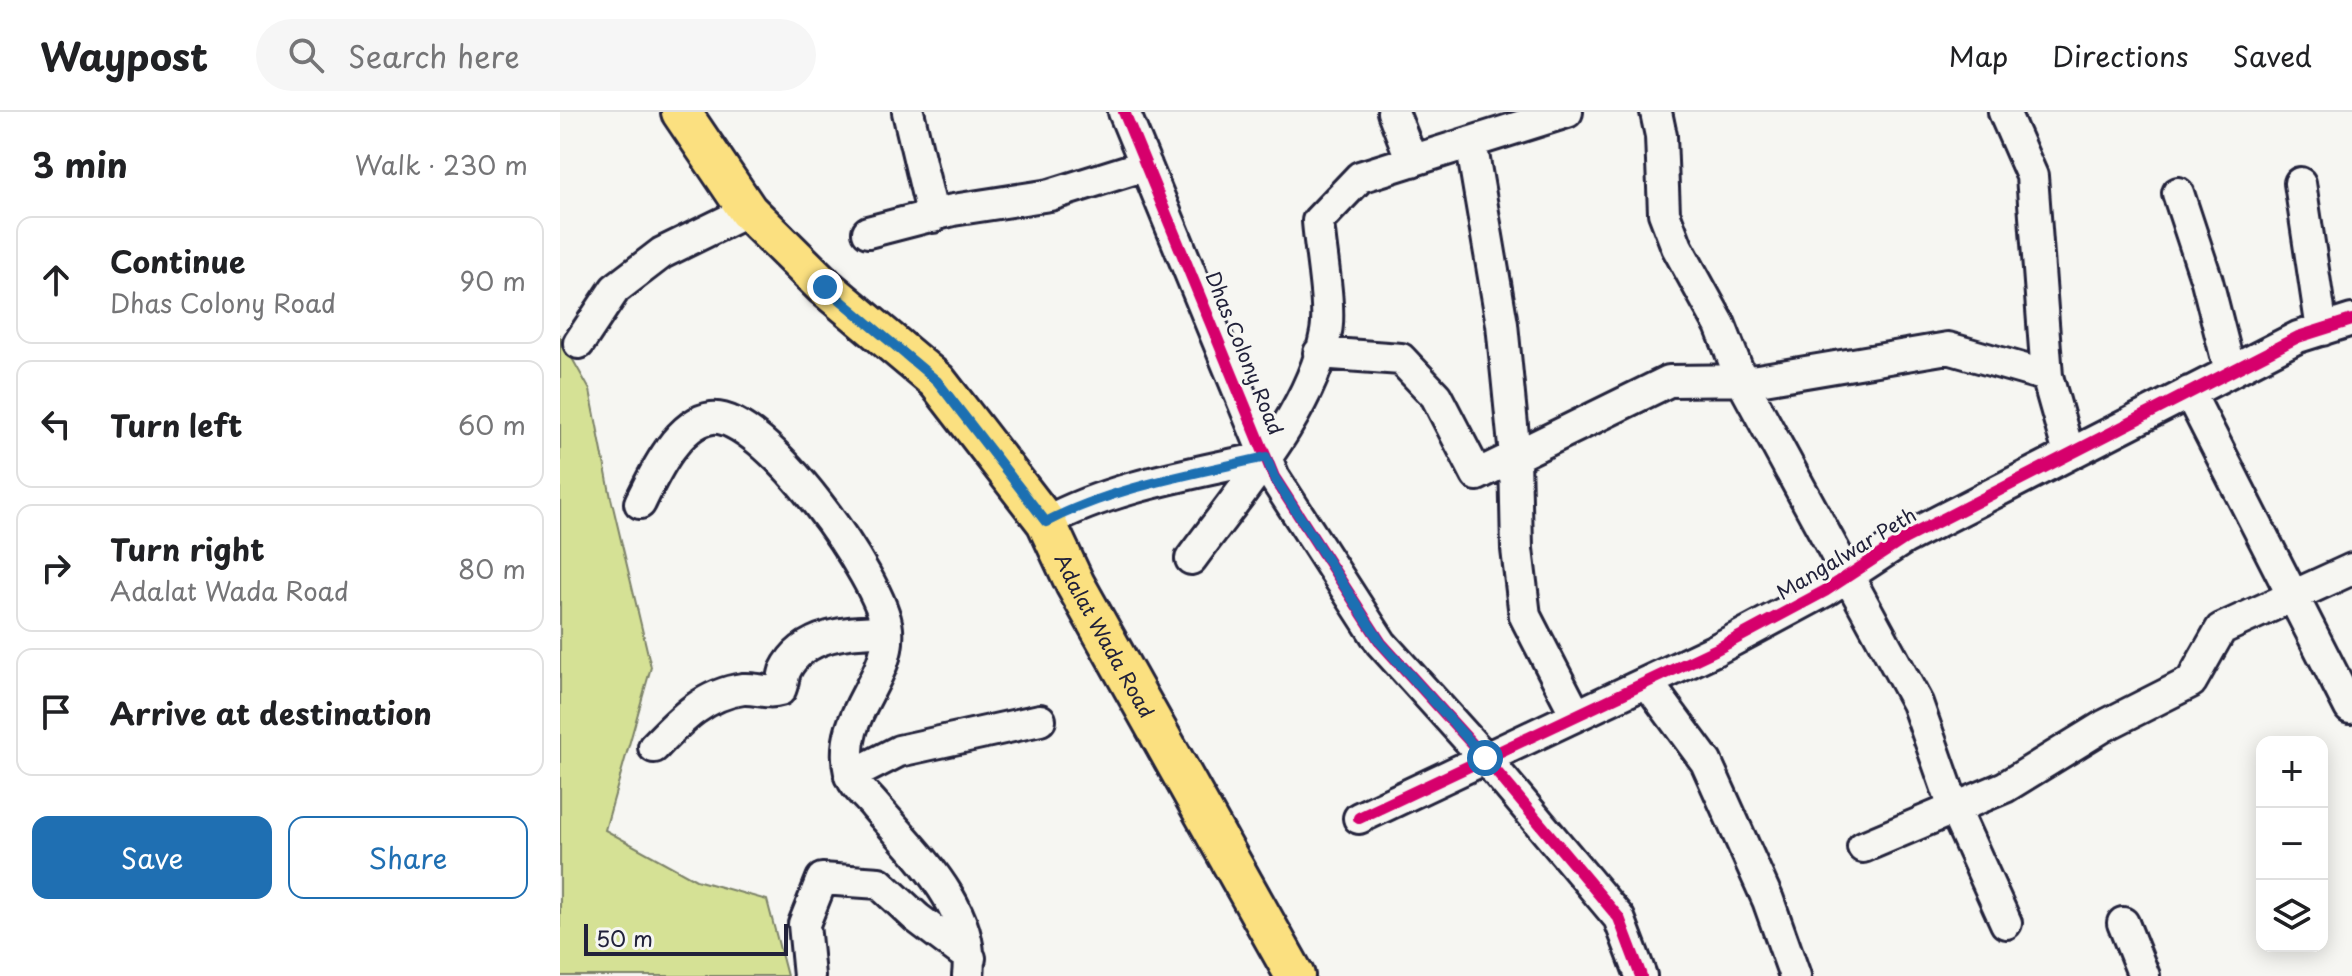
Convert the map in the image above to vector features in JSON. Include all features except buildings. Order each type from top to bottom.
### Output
[{"type":"main road","name":"Adalat Wada Road","points":[[681,112],[748,211],[825,287],[937,381],[1046,522],[1075,584],[1295,976]]},
{"type":"street","points":[[908,112],[933,217]]},
{"type":"street","name":"Dhas Colony Road","points":[[1124,112],[1274,477],[1381,643],[1485,758],[1619,918],[1641,976]]},
{"type":"street","points":[[1393,112],[1412,161]]},
{"type":"street","points":[[1191,559],[1266,457],[1308,386],[1327,330],[1318,221],[1360,177],[1471,142],[1511,120],[1567,112]]},
{"type":"street","points":[[1656,112],[1661,136],[1664,213],[1677,247],[1720,325],[1742,381],[1917,703],[1954,808],[2006,923]]},
{"type":"street","points":[[2004,112],[2032,176],[2047,376],[2069,454]]},
{"type":"street","points":[[1471,142],[1502,324],[1515,456],[1517,549],[1525,616],[1576,715]]},
{"type":"street","points":[[868,232],[953,210],[1050,195],[1146,165]]},
{"type":"street","points":[[2300,183],[2322,330]]},
{"type":"street","points":[[2178,193],[2207,281],[2230,371]]},
{"type":"street","points":[[579,343],[615,289],[662,253],[748,211]]},
{"type":"street","name":"Mangalwar Peth","points":[[1359,818],[1715,650],[1846,577],[1904,539],[2298,337],[2352,320]]},
{"type":"street","points":[[1319,353],[1401,359],[1436,396],[1477,475],[1669,381],[1742,381],[1948,348],[2047,376]]},
{"type":"street","points":[[2189,392],[2258,521],[2291,594],[2350,708]]},
{"type":"street","points":[[640,503],[661,459],[692,427],[710,418],[728,418],[755,436],[825,511],[878,595],[887,631],[883,659],[847,735],[850,776],[955,904],[969,967]]},
{"type":"street","points":[[1046,522],[1068,510],[1146,485],[1266,457]]},
{"type":"street","points":[[1863,847],[2005,787],[2104,726],[2191,682],[2221,629],[2291,594],[2352,569]]},
{"type":"street","points":[[654,747],[687,712],[704,703],[738,690],[780,690],[784,673],[796,655],[825,638],[849,631],[887,631]]},
{"type":"street","points":[[1647,682],[1706,762],[1768,900],[1795,976]]},
{"type":"street","points":[[850,776],[899,751],[1040,720]]},
{"type":"street","points":[[809,976],[804,924],[822,879],[879,883],[969,967]]},
{"type":"street","points":[[2123,923],[2144,976]]},
{"type":"green space","points":[[560,337],[590,390],[611,498],[651,667],[605,830],[696,880],[767,900],[787,976],[560,976]]},
{"type":"cycle path","points":[[1124,112],[1274,477],[1381,643],[1485,758],[1619,918],[1641,976]]},
{"type":"cycle path","points":[[1359,818],[1715,650],[1825,591],[1904,539],[2298,337],[2352,320]]},
{"type":"route","points":[[825,287],[937,381],[1046,522],[1068,510],[1146,485],[1266,457],[1274,477],[1381,643],[1485,758]]}]
